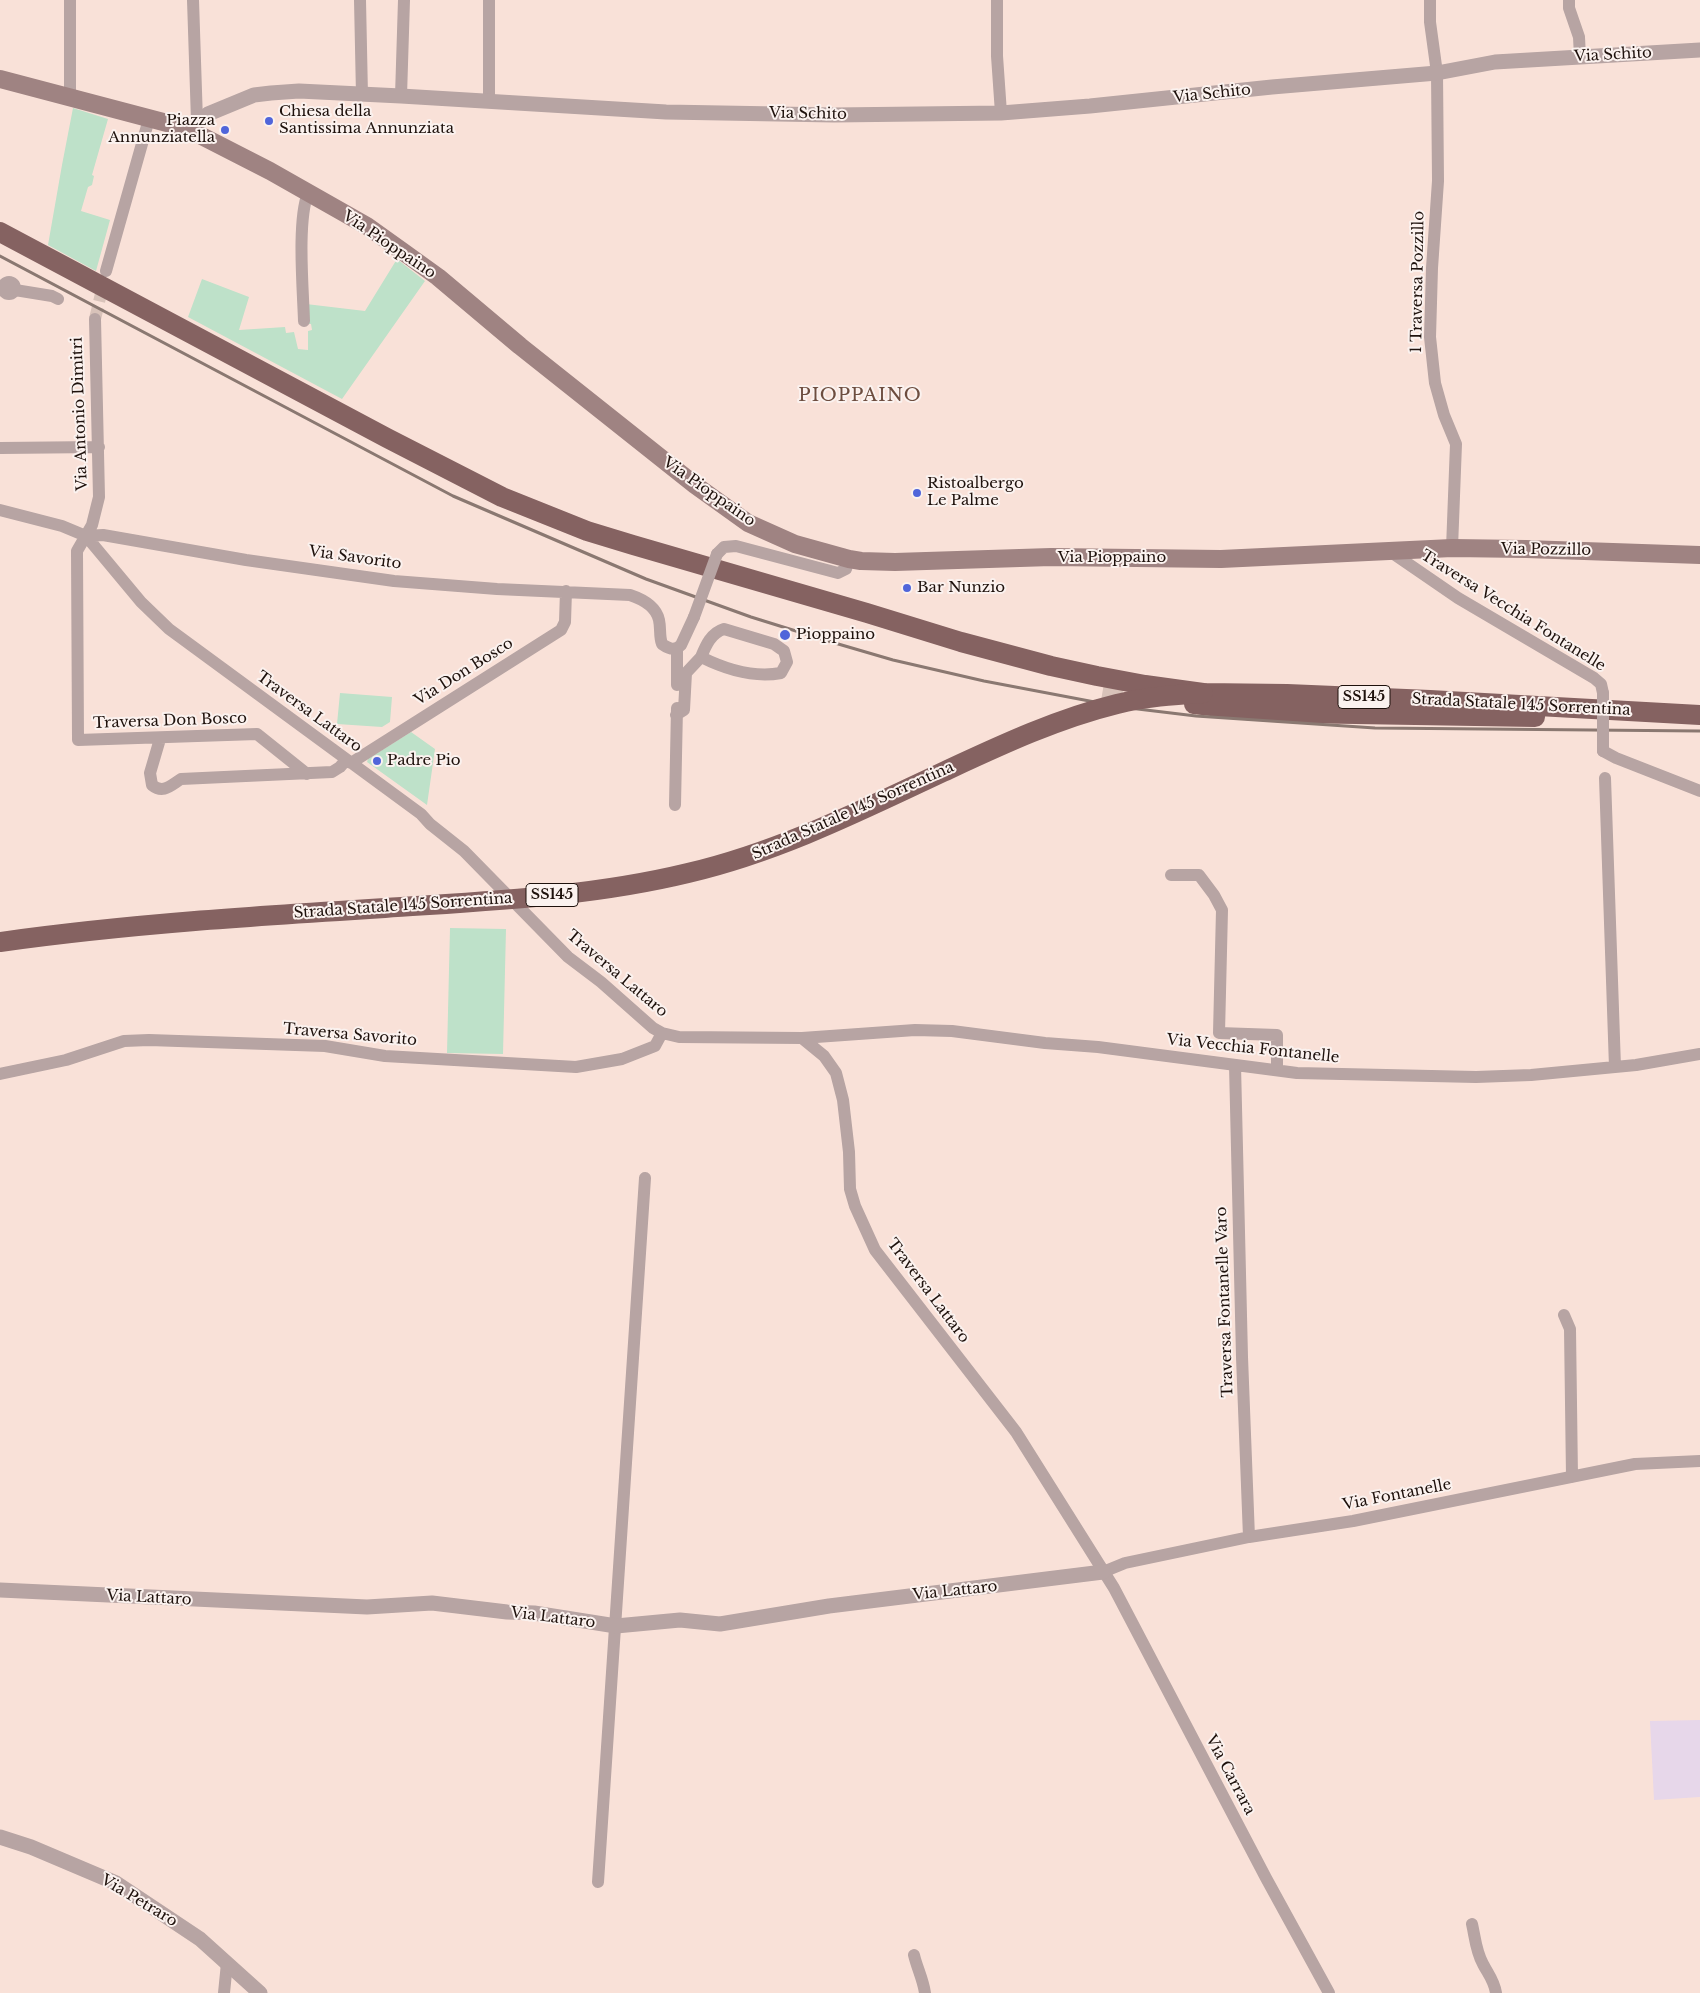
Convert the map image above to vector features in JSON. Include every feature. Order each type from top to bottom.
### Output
[{"type":"highway","points":[[0,232],[387,438],[502,497],[587,531],[923,631],[1051,666],[1145,685],[1198,699],[1268,712],[1440,717],[1578,717],[1639,712]]},
{"type":"highway","points":[[814,599],[864,621],[918,641],[1011,667],[1103,689]]},
{"type":"highway","name":"Strada Statale 145 Sorrentina","points":[[0,942],[127,926],[515,899],[637,885],[745,858],[787,842],[1003,745],[1072,717],[1145,698],[1198,699],[1287,694],[1526,704],[1700,715]]},
{"type":"main road","name":"Via Pioppaino","points":[[0,79],[70,96],[149,119],[191,125],[308,194],[367,226],[416,261],[687,479],[748,522],[795,544],[861,561],[895,562],[1051,557],[1221,558],[1391,552]]},
{"type":"main road","name":"Via Pozzillo","points":[[1391,552],[1452,548],[1700,555]]},
{"type":"street","points":[[70,0],[70,96]]},
{"type":"street","points":[[191,125],[194,0]]},
{"type":"street","points":[[360,0],[362,95]]},
{"type":"street","points":[[401,96],[404,0]]},
{"type":"street","points":[[489,0],[489,100]]},
{"type":"street","points":[[997,0],[1000,113]]},
{"type":"street","points":[[1430,0],[1430,22],[1437,73]]},
{"type":"street","points":[[1569,0],[1569,8],[1579,37],[1580,57]]},
{"type":"street","name":"Via Schito","points":[[191,125],[208,114],[254,95],[299,91],[489,100],[666,112],[834,115],[1000,113],[1437,73],[1495,62],[1700,50]]},
{"type":"street","name":"1 Traversa Pozzillo","points":[[1437,73],[1438,181],[1432,268],[1430,337],[1435,383],[1444,415],[1456,444],[1452,548]]},
{"type":"street","points":[[106,271],[149,119]]},
{"type":"street","points":[[304,321],[302,235],[308,194]]},
{"type":"street","points":[[6,287],[52,296],[58,299]]},
{"type":"street","name":"Via Antonio Dimitri","points":[[86,536],[100,497],[95,319]]},
{"type":"street","points":[[0,448],[99,447]]},
{"type":"street","name":"Via Savorito","points":[[0,510],[62,526],[86,536],[103,535],[246,560],[394,581],[497,589],[630,595],[645,602],[657,614],[660,621],[662,644],[667,648],[678,648]]},
{"type":"street","name":"Traversa Don Bosco","points":[[86,536],[80,545],[76,558],[78,740],[160,739],[257,734],[307,774]]},
{"type":"street","name":"Traversa Lattaro","points":[[86,536],[141,602],[169,629],[421,814],[430,824],[453,842],[568,957],[601,982],[653,1028],[662,1033],[679,1037],[802,1038],[824,1056],[836,1073],[842,1100],[849,1152],[850,1189],[855,1206],[875,1250],[1016,1432],[1103,1572]]},
{"type":"street","points":[[675,805],[678,648],[684,640],[694,617],[717,554],[724,547],[736,546],[838,573],[846,569],[850,559]]},
{"type":"street","name":"Traversa Vecchia Fontanelle","points":[[1391,552],[1458,598],[1594,678],[1601,684],[1603,693],[1603,751],[1616,758],[1700,791]]},
{"type":"street","name":"Via Don Bosco","points":[[160,739],[150,777],[152,784],[158,789],[166,790],[180,779],[332,772],[561,630],[565,622],[566,592]]},
{"type":"street","points":[[676,714],[684,710],[686,673],[701,658],[716,631],[724,629],[774,644],[784,651],[787,662],[782,673],[770,675],[750,673],[701,658]]},
{"type":"street","points":[[1605,778],[1615,1067]]},
{"type":"street","points":[[1171,875],[1199,875],[1222,910],[1219,1033],[1277,1035],[1277,1070]]},
{"type":"street","name":"Via Vecchia Fontanelle","points":[[802,1038],[915,1030],[952,1031],[1045,1043],[1098,1047],[1277,1070],[1338,1074],[1476,1077],[1531,1075],[1636,1065],[1700,1054]]},
{"type":"street","name":"Traversa Savorito","points":[[0,1074],[66,1060],[124,1041],[149,1040],[325,1046],[385,1056],[576,1067],[622,1058],[655,1046],[662,1033]]},
{"type":"street","name":"Traversa Fontanelle Varo","points":[[1235,1066],[1242,1357],[1249,1537]]},
{"type":"street","points":[[598,1882],[645,1178]]},
{"type":"street","points":[[1564,1315],[1570,1329],[1572,1477]]},
{"type":"street","name":"Via Fontanelle","points":[[1103,1572],[1125,1563],[1249,1537],[1353,1521],[1635,1464],[1700,1461]]},
{"type":"street","name":"Via Lattaro","points":[[0,1590],[367,1607],[432,1603],[507,1612],[534,1613],[616,1626],[680,1620],[720,1624],[829,1606],[1103,1572]]},
{"type":"street","name":"Via Carrara","points":[[1103,1572],[1114,1588],[1328,1993]]},
{"type":"street","name":"Via Petraro","points":[[0,1837],[31,1847],[116,1883],[200,1938],[260,1993]]},
{"type":"street","points":[[1472,1924],[1482,1964],[1495,1984],[1496,1993]]},
{"type":"street","points":[[914,1955],[917,1969],[924,1981],[925,1993]]},
{"type":"street","points":[[224,1993],[227,1963]]},
{"type":"shaded area","points":[[1700,1720],[1700,1797],[1654,1800],[1650,1721]]},
{"type":"green space","points":[[73,108],[108,119],[92,175],[94,176],[92,185],[88,187],[81,211],[110,220],[96,271],[48,245]]},
{"type":"green space","points":[[397,259],[425,281],[342,399],[188,317],[202,279],[249,297],[239,330],[285,327],[286,333],[294,332],[298,349],[308,350],[308,331],[312,330],[311,324],[308,324],[306,304],[365,311]]},
{"type":"green space","points":[[340,693],[392,697],[390,722],[382,727],[337,724]]},
{"type":"green space","points":[[411,732],[435,749],[427,805],[367,762],[368,759]]},
{"type":"green space","points":[[450,928],[506,929],[503,1054],[447,1053]]},
{"type":"tunnel","points":[[95,319],[104,281]]},
{"type":"tunnel","points":[[1103,689],[1150,697]]},
{"type":"railway","points":[[0,256],[453,496],[646,579],[751,617],[893,660],[984,681],[1121,707],[1196,716],[1375,728],[1700,731]]},
{"type":"place","name":"Chiesa della Santissima Annunziata","points":[[269,121]]},
{"type":"place","name":"Piazza Annunziatella","points":[[225,130]]},
{"type":"place","name":"Ristoalbergo Le Palme","points":[[917,493]]},
{"type":"place","name":"Bar Nunzio","points":[[907,588]]},
{"type":"place","name":"Pioppaino","points":[[785,635]]},
{"type":"place","name":"Padre Pio","points":[[377,761]]},
{"type":"district","name":"PIOPPAINO","points":[[860,396]]}]
